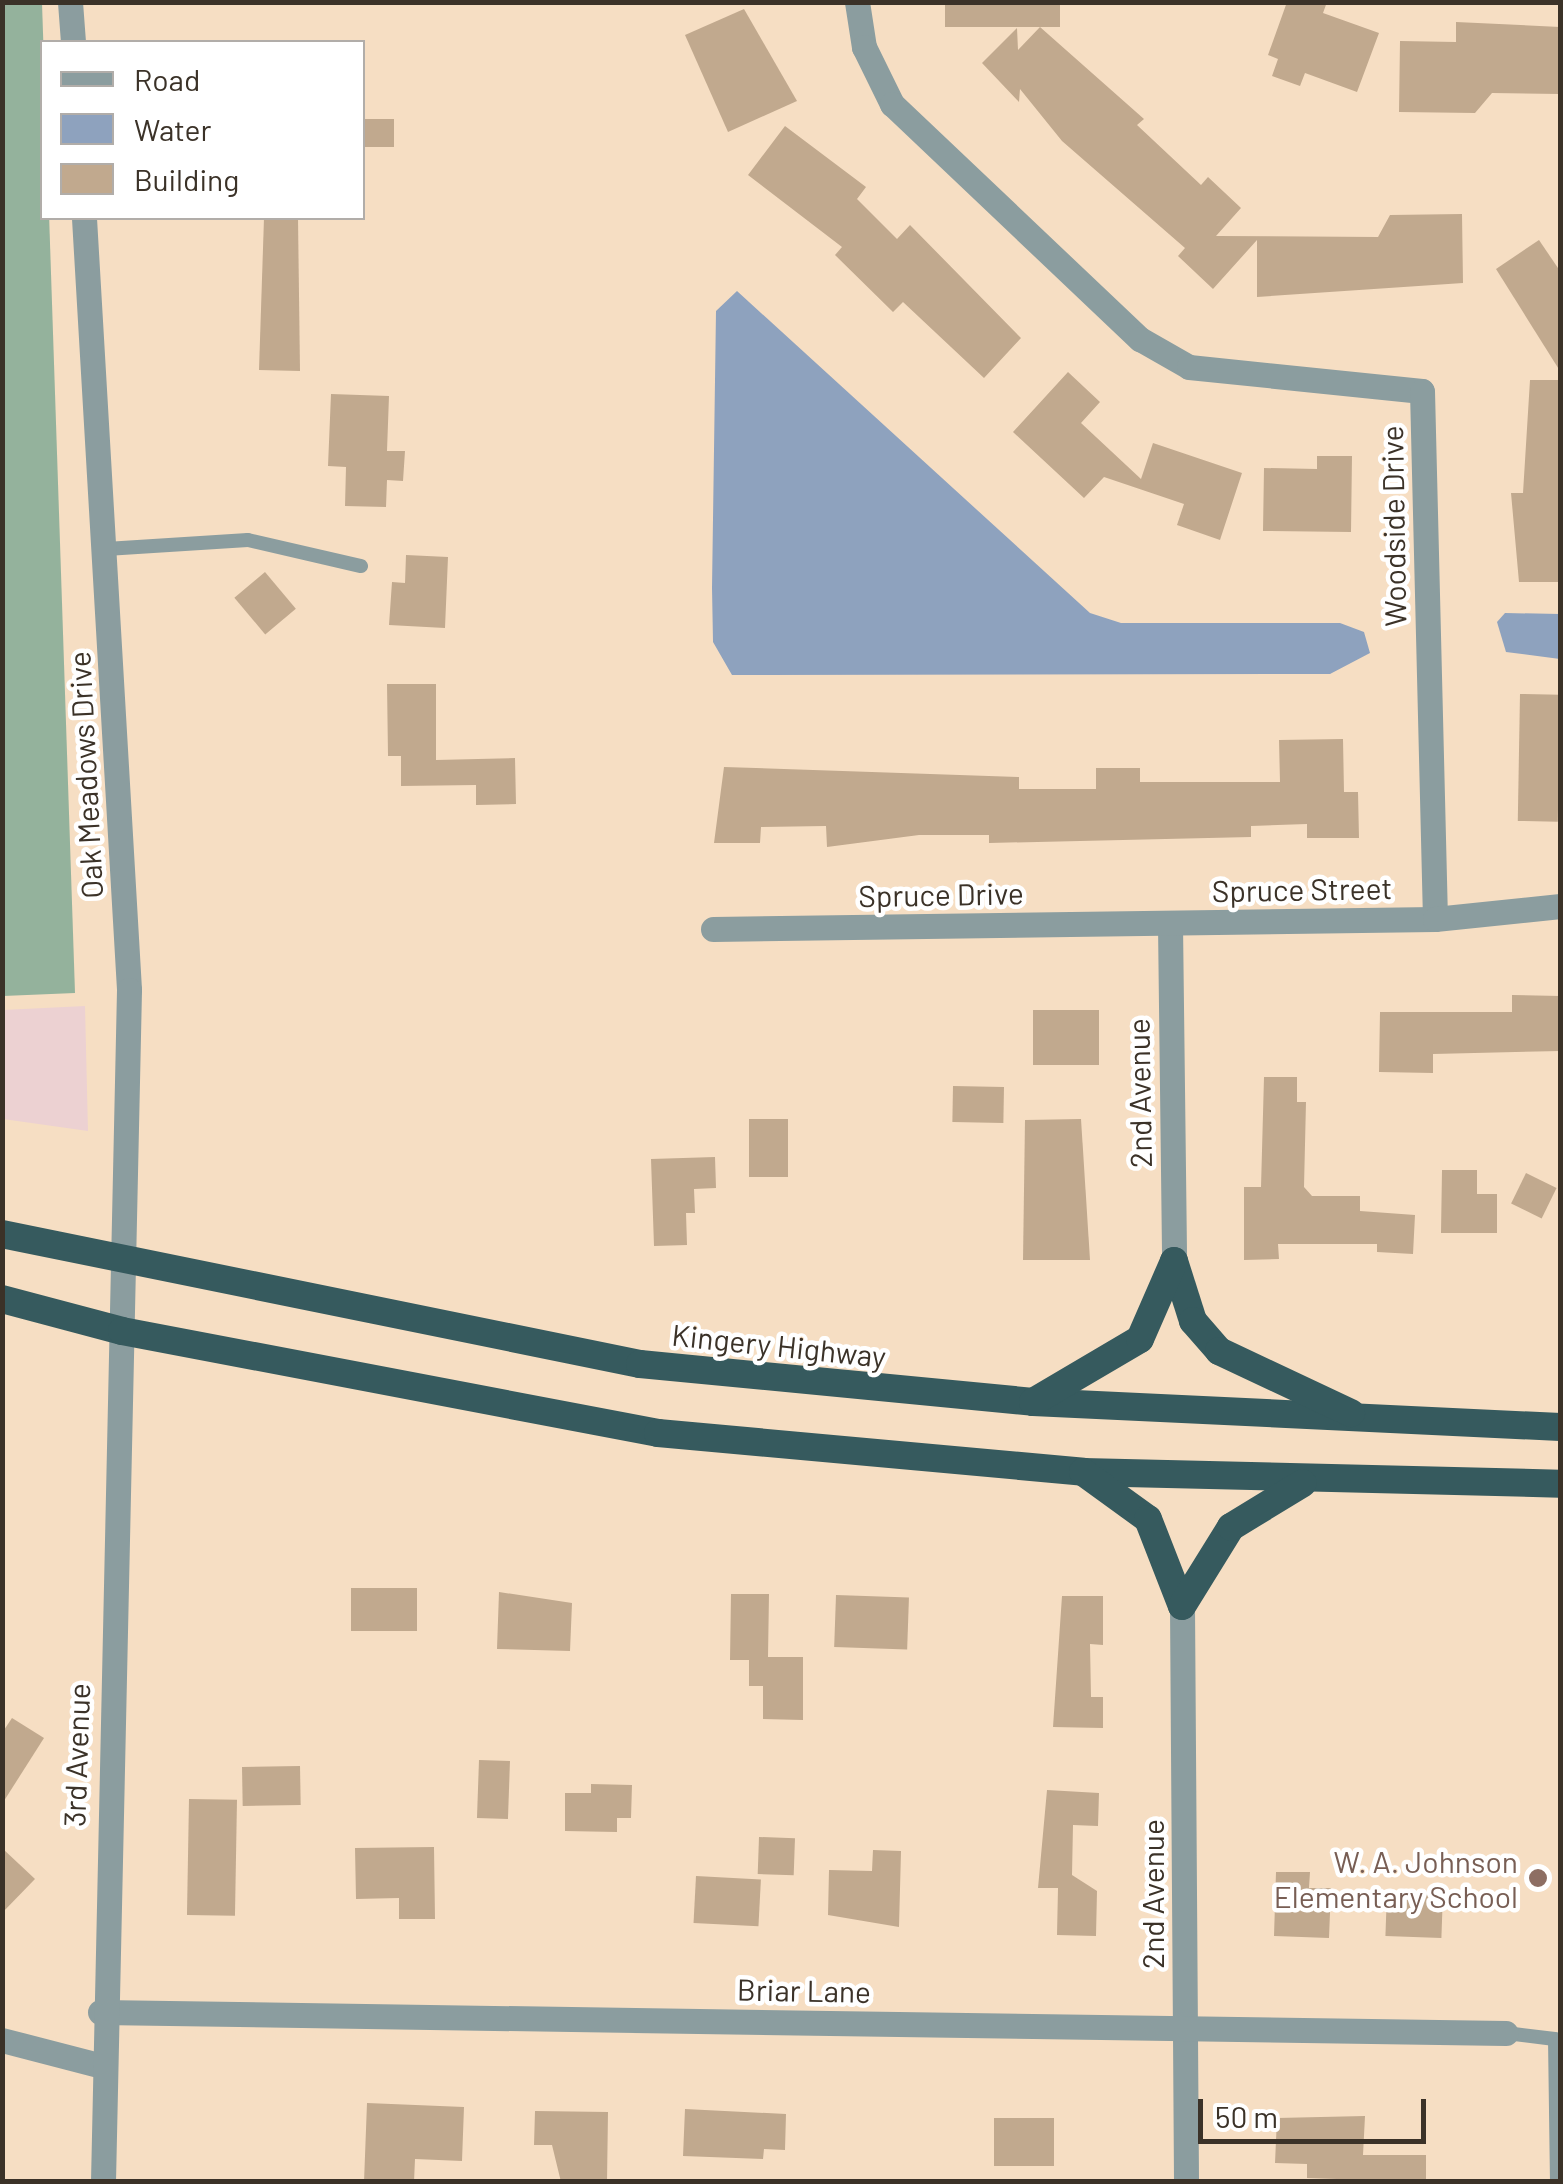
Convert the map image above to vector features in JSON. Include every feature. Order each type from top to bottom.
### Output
[{"type":"highway","name":"Kingery Highway","points":[[2,1234],[124,1264],[640,1364],[1033,1402],[1560,1427]]},
{"type":"highway","points":[[1033,1402],[1140,1340],[1174,1261]]},
{"type":"highway","points":[[1174,1261],[1193,1321],[1219,1351],[1366,1420]]},
{"type":"highway","points":[[2,1299],[122,1331],[658,1433],[1082,1472],[1560,1484]]},
{"type":"highway","points":[[1082,1472],[1148,1518],[1182,1606]]},
{"type":"highway","points":[[1182,1606],[1231,1527],[1309,1480]]},
{"type":"street","points":[[70,2],[73,40]]},
{"type":"street","name":"Woodside Drive","points":[[857,2],[864,47],[892,104],[1140,339],[1189,367],[1422,391],[1435,919]]},
{"type":"street","name":"Oak Meadows Drive","points":[[84,220],[129,990],[122,1331]]},
{"type":"street","name":"Spruce Street","points":[[1170,924],[1435,919],[1560,906]]},
{"type":"street","name":"Spruce Drive","points":[[712,928],[1170,924]]},
{"type":"street","name":"2nd Avenue","points":[[1170,924],[1174,1261]]},
{"type":"street","name":"3rd Avenue","points":[[103,2182],[100,2012],[122,1331]]},
{"type":"street","name":"2nd Avenue","points":[[1182,1606],[1186,2182]]},
{"type":"street","name":"Briar Lane","points":[[100,2012],[1506,2033]]},
{"type":"street","points":[[2,2040],[102,2066]]},
{"type":"lane","points":[[106,549],[248,540],[361,566]]},
{"type":"lane","points":[[1506,2033],[1555,2040],[1557,2182]]},
{"type":"shaded area","points":[[85,1006],[88,1131],[3,1119],[3,1010]]},
{"type":"green space","points":[[2,3],[42,3],[40,220],[49,220],[75,993],[3,996]]},
{"type":"water","points":[[737,291],[1090,613],[1121,623],[1340,623],[1364,632],[1370,653],[1330,674],[732,675],[713,642],[712,588],[716,311]]},
{"type":"water","points":[[1505,613],[1560,614],[1560,659],[1506,652],[1497,622]]},
{"type":"building","points":[[945,2],[1060,2],[1060,27],[945,27]]},
{"type":"building","points":[[1287,2],[1327,2],[1323,13],[1379,33],[1357,92],[1305,73],[1300,86],[1272,76],[1278,59],[1268,55]]},
{"type":"building","points":[[744,9],[797,101],[728,132],[685,35]]},
{"type":"building","points":[[1456,22],[1560,27],[1560,94],[1492,93],[1475,113],[1399,112],[1400,41],[1456,42]]},
{"type":"building","points":[[1040,27],[1144,119],[1137,125],[1201,185],[1208,177],[1241,208],[1216,236],[1378,237],[1390,215],[1462,214],[1463,283],[1257,297],[1257,240],[1213,289],[1178,256],[1185,248],[1062,141],[1020,89],[1019,102],[982,63],[1017,28],[1018,50]]},
{"type":"building","points":[[365,119],[394,119],[394,147],[365,147]]},
{"type":"building","points":[[785,126],[866,187],[857,199],[897,239],[910,225],[1021,338],[984,378],[903,302],[893,312],[835,255],[842,247],[748,175]]},
{"type":"building","points":[[264,220],[298,220],[300,371],[259,370]]},
{"type":"building","points":[[1539,240],[1560,271],[1560,371],[1496,269]]},
{"type":"building","points":[[1068,372],[1100,402],[1081,423],[1141,479],[1153,443],[1242,473],[1220,540],[1177,525],[1184,504],[1104,477],[1084,498],[1013,432]]},
{"type":"building","points":[[1530,380],[1560,380],[1560,582],[1519,582],[1511,493],[1523,493]]},
{"type":"building","points":[[331,394],[389,396],[387,451],[405,451],[403,481],[387,480],[386,507],[345,506],[346,467],[328,466]]},
{"type":"building","points":[[1317,456],[1352,456],[1351,532],[1263,531],[1264,468],[1317,469]]},
{"type":"building","points":[[406,555],[448,557],[445,628],[389,625],[392,582],[405,583]]},
{"type":"building","points":[[265,572],[296,609],[265,634],[234,598]]},
{"type":"building","points":[[387,684],[436,684],[436,760],[515,758],[516,804],[476,805],[476,785],[401,786],[401,756],[388,756]]},
{"type":"building","points":[[1520,694],[1560,695],[1558,822],[1518,821]]},
{"type":"building","points":[[1343,739],[1344,792],[1358,792],[1359,838],[1307,838],[1307,824],[1251,826],[1251,837],[989,843],[989,835],[919,835],[827,847],[826,826],[761,827],[760,843],[714,843],[724,767],[1019,777],[1019,789],[1096,789],[1096,768],[1140,768],[1140,782],[1280,782],[1279,740]]},
{"type":"building","points":[[1512,995],[1560,996],[1560,1051],[1433,1054],[1433,1073],[1379,1072],[1380,1012],[1512,1012]]},
{"type":"building","points":[[1033,1010],[1099,1010],[1099,1065],[1033,1065]]},
{"type":"building","points":[[1264,1077],[1297,1077],[1297,1102],[1306,1102],[1304,1187],[1312,1196],[1360,1196],[1360,1211],[1415,1215],[1413,1254],[1377,1252],[1377,1244],[1278,1244],[1279,1259],[1244,1260],[1244,1187],[1261,1187]]},
{"type":"building","points":[[953,1086],[1004,1087],[1003,1123],[952,1122]]},
{"type":"building","points":[[749,1119],[788,1119],[788,1177],[749,1177]]},
{"type":"building","points":[[1081,1119],[1090,1260],[1023,1260],[1025,1120]]},
{"type":"building","points":[[715,1157],[716,1188],[694,1189],[695,1213],[686,1213],[687,1245],[654,1246],[651,1159]]},
{"type":"building","points":[[1442,1170],[1477,1170],[1477,1194],[1497,1194],[1497,1233],[1441,1233]]},
{"type":"building","points":[[1526,1173],[1557,1188],[1542,1218],[1511,1204]]},
{"type":"building","points":[[351,1588],[417,1588],[417,1631],[351,1631]]},
{"type":"building","points":[[499,1592],[572,1603],[570,1651],[497,1649]]},
{"type":"building","points":[[731,1594],[769,1594],[768,1657],[803,1657],[803,1720],[763,1719],[763,1686],[749,1686],[749,1660],[730,1660]]},
{"type":"building","points":[[836,1595],[909,1598],[907,1650],[834,1647]]},
{"type":"building","points":[[1062,1596],[1103,1596],[1103,1645],[1090,1644],[1091,1697],[1103,1697],[1103,1728],[1053,1727]]},
{"type":"building","points":[[12,1718],[44,1738],[2,1804],[2,1733]]},
{"type":"building","points":[[479,1760],[510,1761],[508,1819],[477,1818]]},
{"type":"building","points":[[300,1766],[301,1805],[243,1806],[242,1767]]},
{"type":"building","points":[[591,1784],[632,1785],[631,1818],[617,1818],[617,1832],[565,1831],[565,1793],[591,1793]]},
{"type":"building","points":[[1047,1790],[1099,1793],[1098,1826],[1073,1825],[1072,1875],[1097,1891],[1096,1936],[1057,1935],[1058,1888],[1038,1888]]},
{"type":"building","points":[[189,1799],[237,1800],[235,1916],[187,1915]]},
{"type":"building","points":[[759,1837],[795,1838],[794,1875],[758,1874]]},
{"type":"building","points":[[434,1847],[435,1919],[399,1919],[399,1898],[356,1899],[355,1848]]},
{"type":"building","points":[[2,1848],[35,1879],[2,1913]]},
{"type":"building","points":[[873,1850],[901,1851],[899,1927],[828,1915],[829,1870],[872,1871]]},
{"type":"building","points":[[1276,1872],[1310,1872],[1309,1888],[1331,1888],[1329,1938],[1274,1936]]},
{"type":"building","points":[[696,1876],[761,1879],[758,1926],[694,1923]]},
{"type":"building","points":[[1387,1891],[1443,1893],[1441,1938],[1385,1936]]},
{"type":"building","points":[[367,2103],[464,2107],[462,2161],[415,2159],[414,2182],[364,2182]]},
{"type":"building","points":[[685,2109],[786,2114],[785,2150],[764,2149],[763,2159],[683,2156]]},
{"type":"building","points":[[535,2111],[608,2112],[607,2182],[561,2182],[552,2145],[534,2145]]},
{"type":"building","points":[[1365,2116],[1363,2155],[1426,2155],[1426,2182],[1307,2178],[1307,2164],[1275,2163],[1277,2118]]},
{"type":"building","points":[[994,2118],[1054,2118],[1054,2166],[994,2166]]},
{"type":"place","name":"W. A. Johnson Elementary School","points":[[1538,1878]]}]
